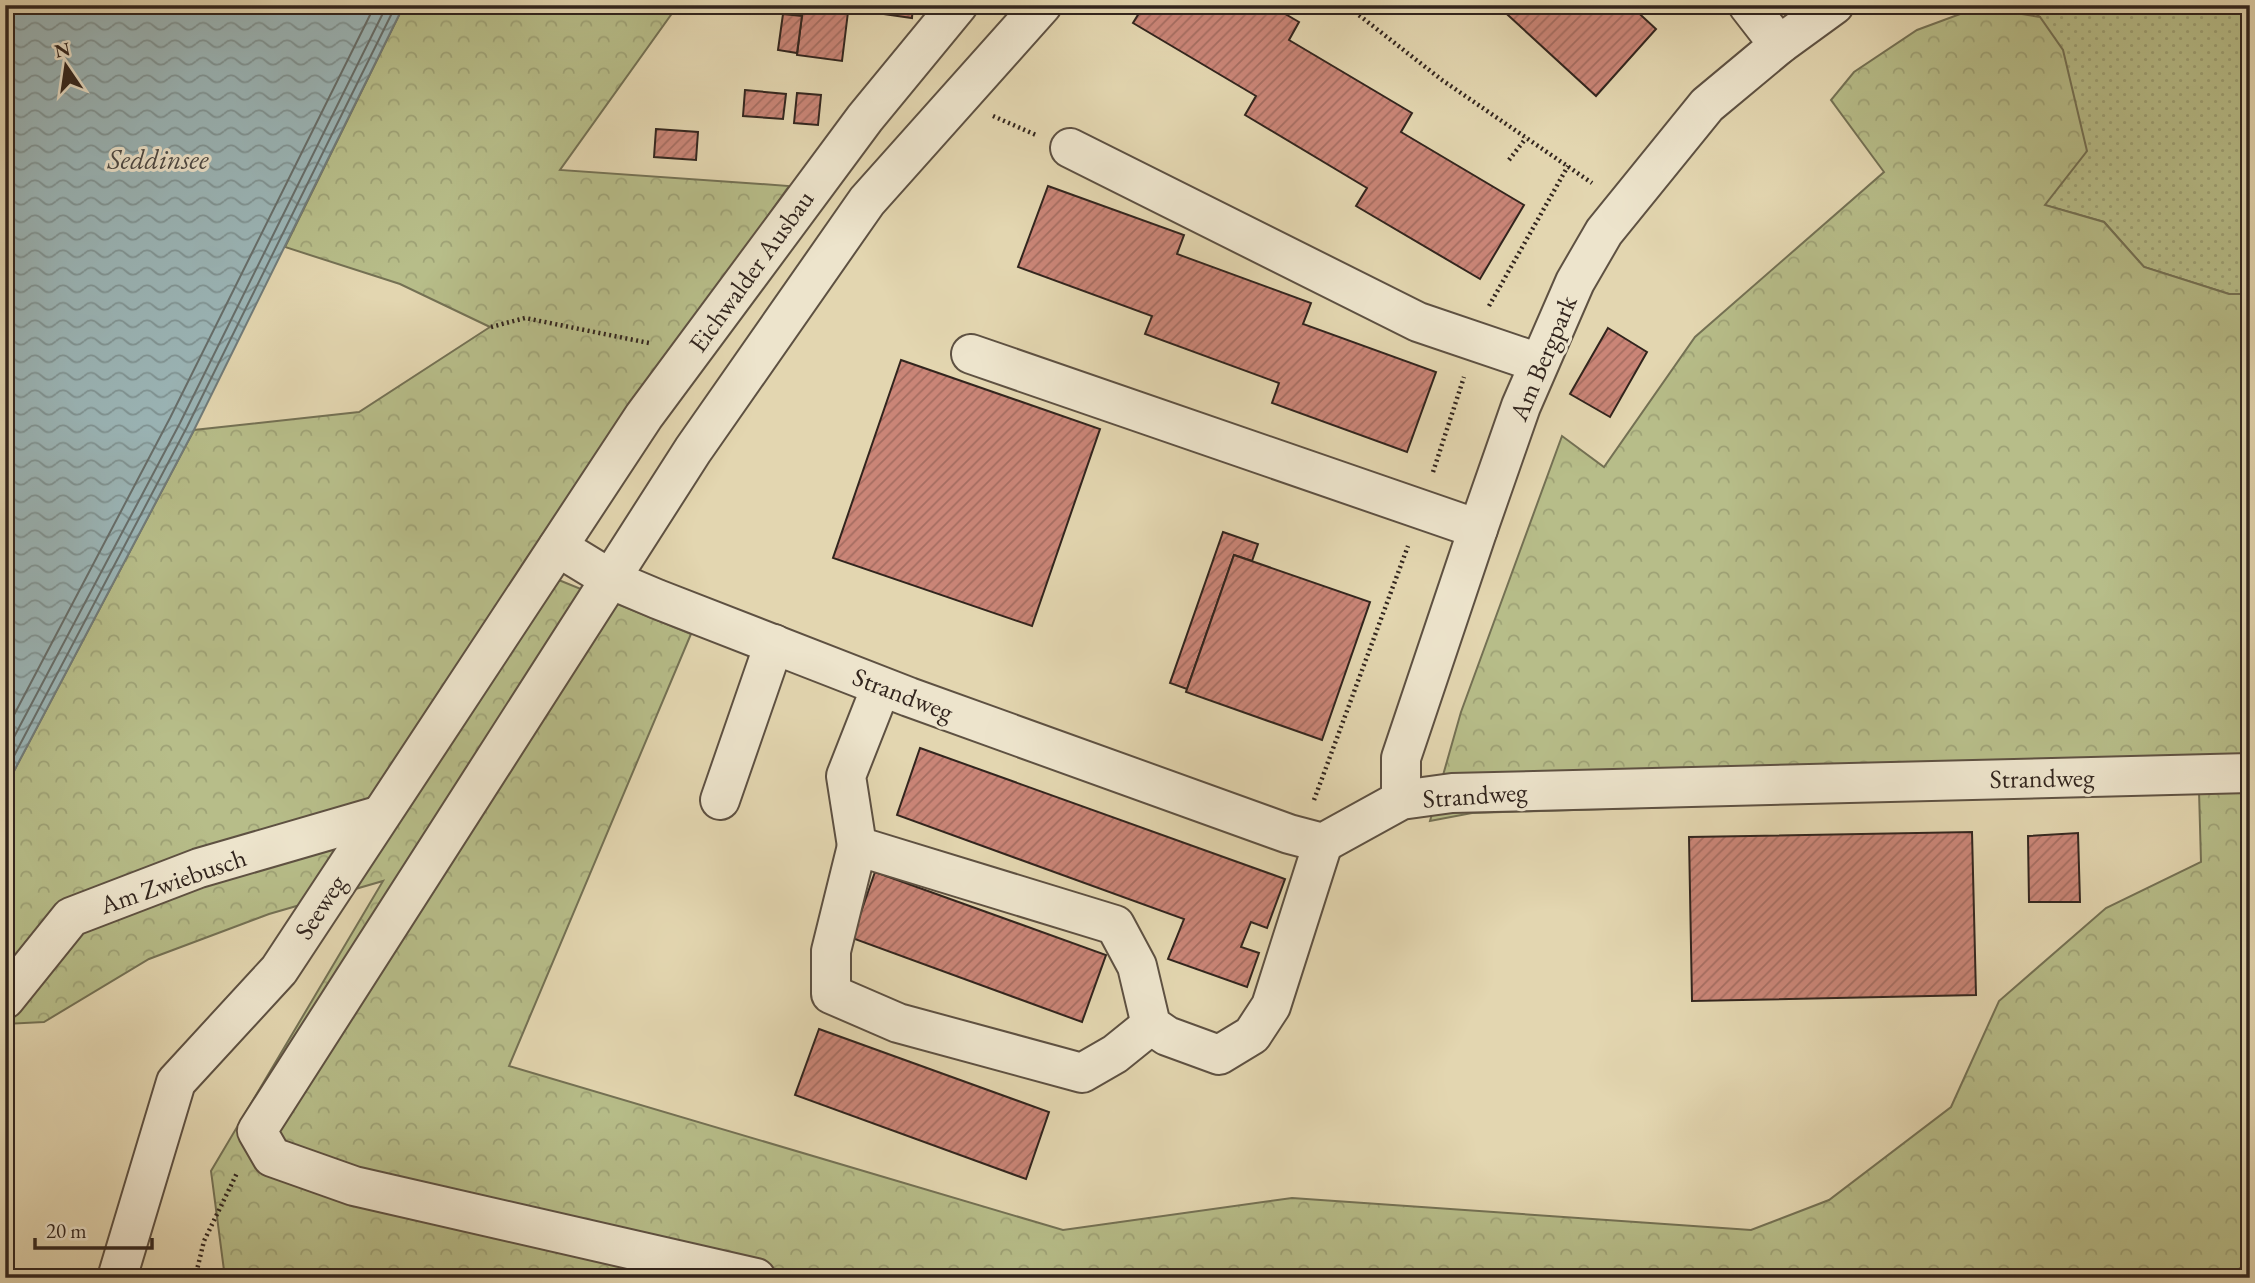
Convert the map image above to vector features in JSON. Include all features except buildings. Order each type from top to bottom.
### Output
[{"type":"street","name":"Eichwalder Ausbau","points":[[558,547],[644,416],[691,352],[865,118],[958,5]]},
{"type":"street","points":[[756,1278],[354,1186],[272,1157],[257,1131],[693,450],[867,201],[1042,5]]},
{"type":"street","points":[[1748,5],[1779,45]]},
{"type":"street","name":"Am Bergpark","points":[[1401,800],[1401,758],[1478,529],[1539,363],[1575,282],[1624,204],[1707,105],[1779,45],[1834,5]]},
{"type":"street","points":[[1070,148],[1418,322],[1539,363]]},
{"type":"street","points":[[971,354],[1478,529]]},
{"type":"street","name":"Strandweg","points":[[558,547],[612,580],[881,687],[1276,829],[1323,843],[1401,800],[1452,793],[2250,773]]},
{"type":"street","name":"Seeweg","points":[[117,1278],[176,1082],[279,970],[378,816],[558,547]]},
{"type":"street","points":[[720,800],[774,644]]},
{"type":"street","points":[[881,687],[846,776],[857,846],[831,951],[831,994],[898,1023],[1082,1073],[1115,1054],[1151,1025]]},
{"type":"street","name":"Am Zwiebusch","points":[[5,999],[71,917],[199,868],[378,816]]},
{"type":"street","points":[[857,846],[1115,925],[1137,966],[1151,1025],[1167,1036],[1219,1055],[1252,1035],[1271,1006],[1323,843]]},
{"type":"path","points":[[1346,5],[1442,80],[1624,204]]},
{"type":"path","points":[[984,112],[1023,130]]},
{"type":"path","points":[[1509,160],[1526,138]]},
{"type":"path","points":[[491,327],[525,318],[691,352]]},
{"type":"path","points":[[195,1278],[204,1241],[257,1131]]},
{"type":"path","points":[[2196,1278],[2250,1268]]},
{"type":"green space","points":[[404,5],[678,5],[560,170],[789,186],[522,565],[691,634],[509,1066],[1063,1230],[1292,1198],[1751,1230],[1829,1200],[1951,1107],[1999,1001],[2106,908],[2201,862],[2199,791],[1472,813],[1430,821],[1461,712],[1562,436],[1604,467],[1695,337],[1884,172],[1831,100],[1854,72],[1917,30],[1979,7],[2040,17],[2063,50],[2087,151],[2045,205],[2104,222],[2144,267],[2229,294],[2250,294],[2250,1278],[225,1278],[211,1171],[383,881],[269,914],[149,959],[44,1022],[5,1024],[5,788],[194,430],[359,412],[490,327],[400,284],[285,247]]},
{"type":"green space","points":[[2023,5],[2250,5],[2250,294],[2229,294],[2144,267],[2104,222],[2044,205],[2040,17]]},
{"type":"water","name":"Seddinsee","points":[[5,5],[404,5],[194,430],[5,788]]}]
